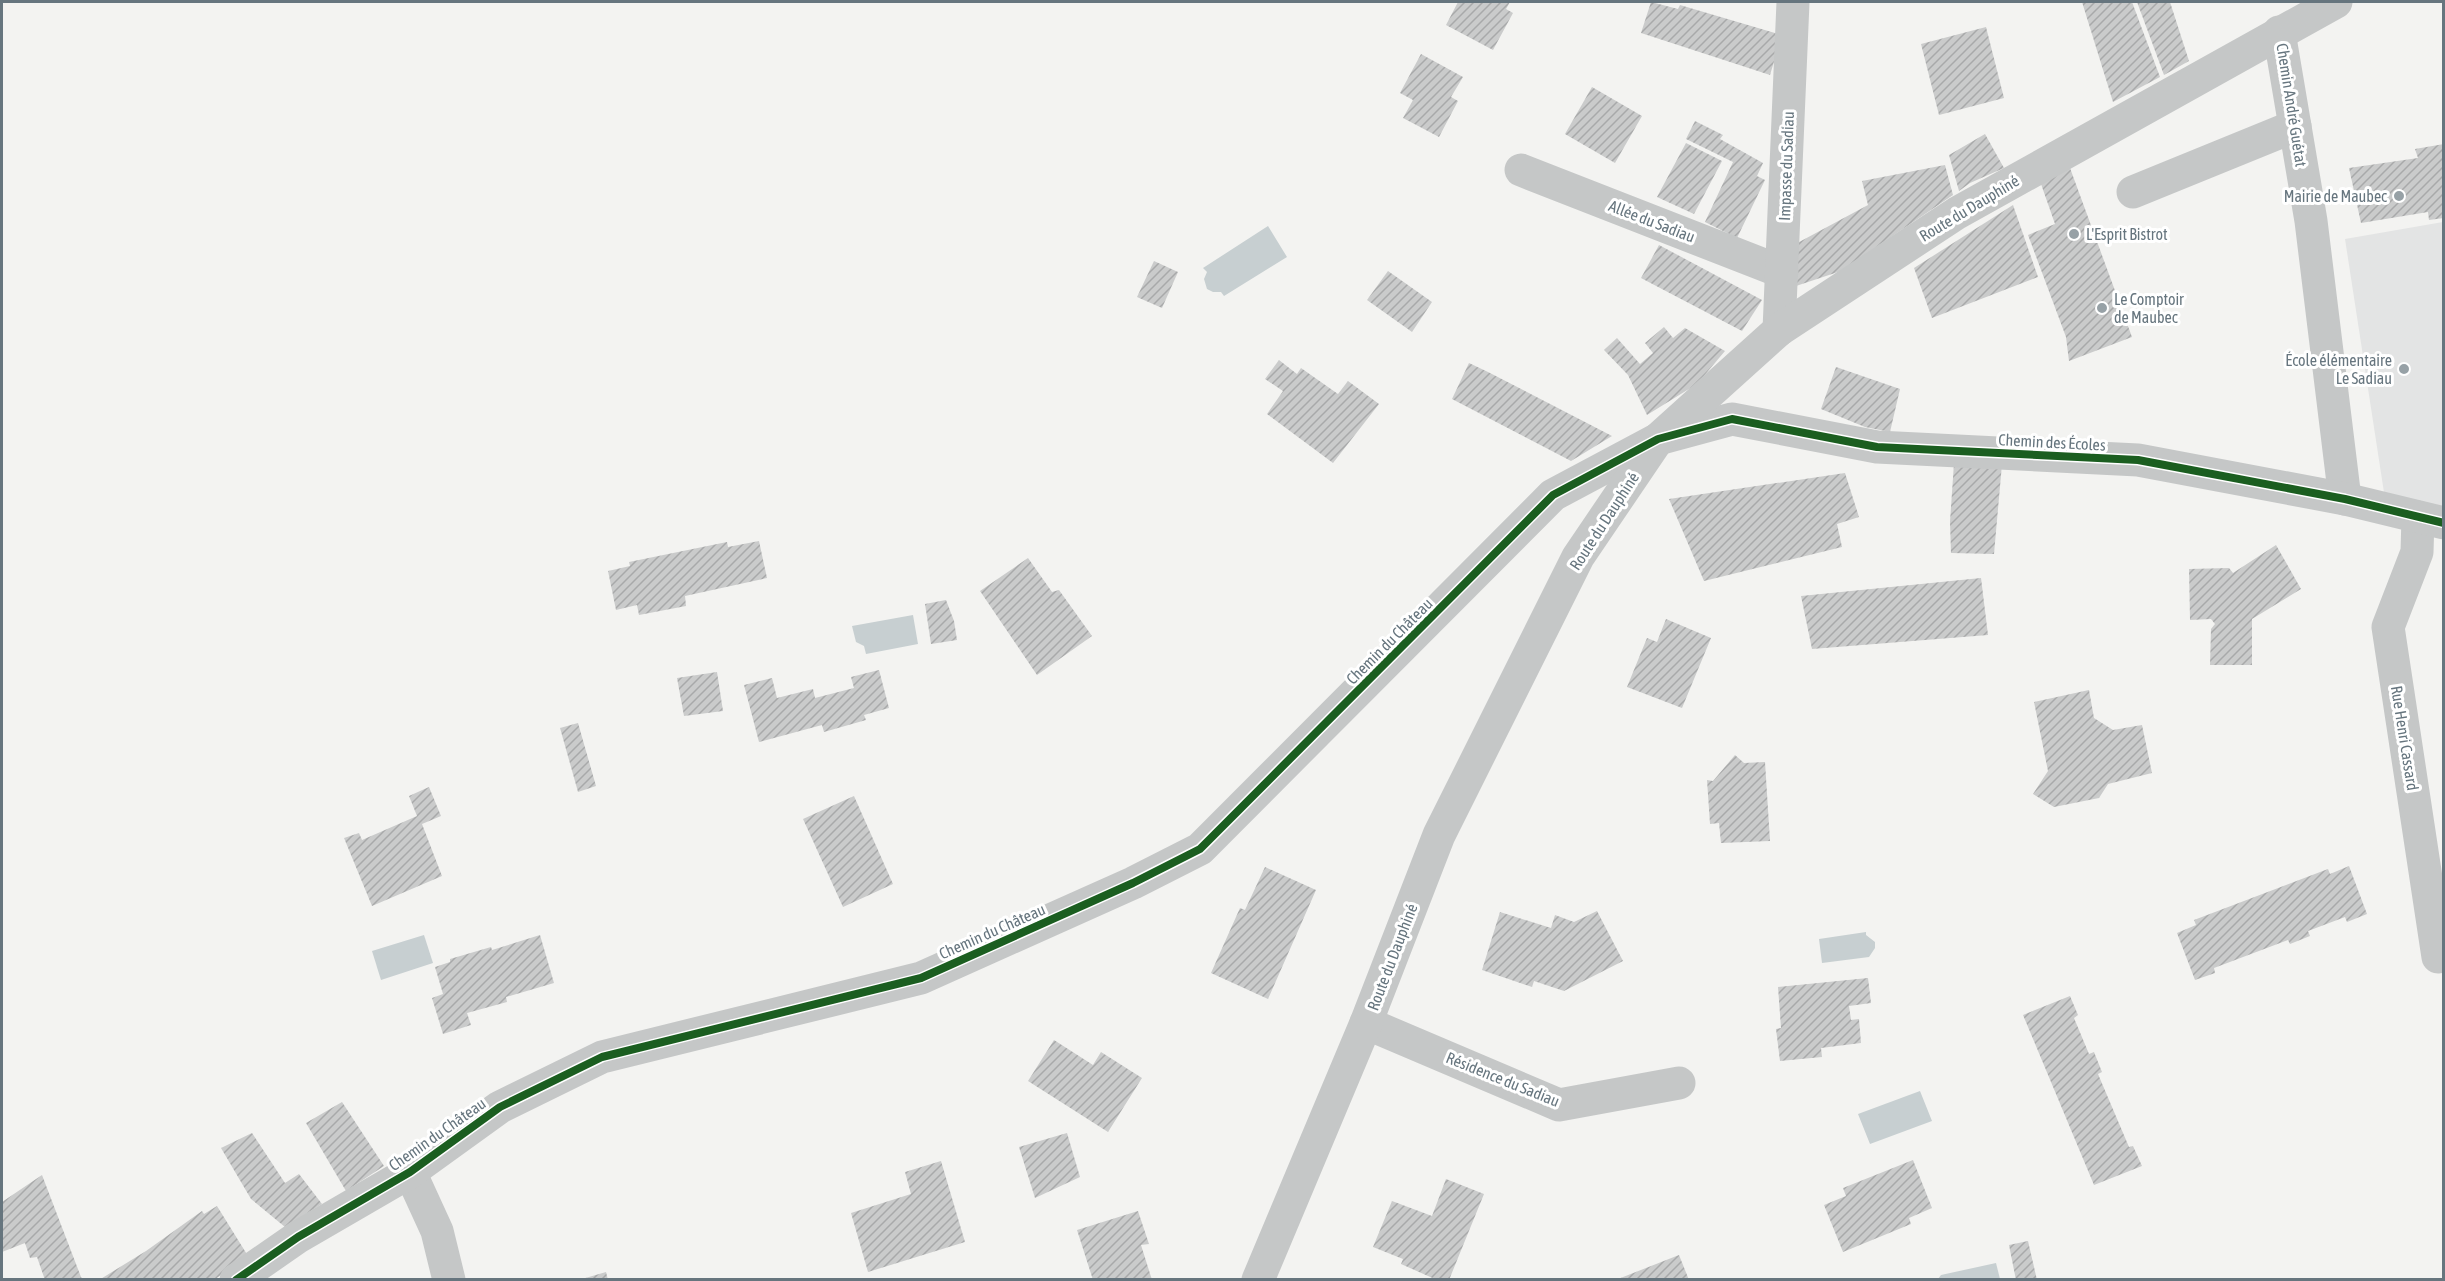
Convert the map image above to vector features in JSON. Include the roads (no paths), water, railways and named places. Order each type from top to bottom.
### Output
[{"type":"street","name":"Impasse du Sadiau","points":[[1779,330],[1793,2]]},
{"type":"street","name":"Route du Dauphiné","points":[[1258,1280],[1366,1023],[1439,836],[1572,568],[1658,440],[1779,330],[1957,213],[2336,2]]},
{"type":"street","name":"Chemin André Guétat","points":[[2279,32],[2311,221],[2345,500]]},
{"type":"street","points":[[2133,192],[2295,126]]},
{"type":"street","name":"Allée du Sadiau","points":[[1521,170],[1782,272]]},
{"type":"street","name":"Chemin des Écoles","points":[[1658,440],[1732,419],[1877,447],[2138,459],[2345,500],[2431,520]]},
{"type":"street","name":"Chemin du Château","points":[[236,1280],[298,1237],[410,1172],[500,1107],[602,1057],[921,978],[1133,883],[1200,849],[1553,495],[1658,440]]},
{"type":"street","name":"Rue Henri Cassard","points":[[2431,520],[2416,552],[2388,627],[2438,957],[2444,956]]},
{"type":"street","name":"Résidence du Sadiau","points":[[1366,1023],[1559,1105],[1679,1083]]},
{"type":"street","points":[[410,1172],[437,1231],[449,1280]]},
{"type":"place","name":"Mairie de Maubec","points":[[2399,196]]},
{"type":"place","name":"L'Esprit Bistrot","points":[[2074,234]]},
{"type":"place","name":"Le Comptoir de Maubec","points":[[2102,308]]},
{"type":"place","name":"École élémentaire Le Sadiau","points":[[2404,369]]}]
